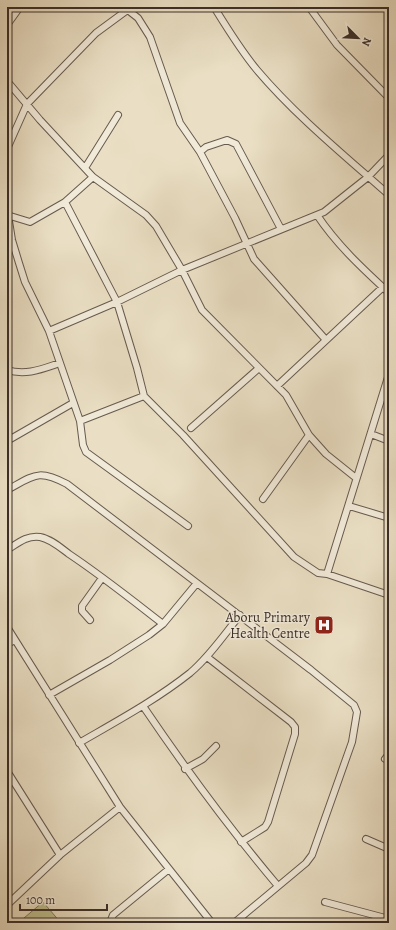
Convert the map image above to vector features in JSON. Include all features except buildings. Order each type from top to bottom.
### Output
[{"type":"street","points":[[7,25],[20,7]]},
{"type":"street","points":[[214,7],[256,69],[336,149],[389,195]]},
{"type":"street","points":[[309,7],[337,45],[389,98]]},
{"type":"street","points":[[7,149],[27,104],[96,33],[127,8],[138,18],[150,37],[167,90],[180,123],[200,152],[248,243],[254,259],[326,340]]},
{"type":"street","points":[[7,81],[93,177],[146,215],[156,226],[182,270],[202,310],[291,402],[309,435],[326,454],[356,478]]},
{"type":"street","points":[[84,168],[118,115]]},
{"type":"street","points":[[200,152],[206,147],[227,140],[236,144],[281,229]]},
{"type":"street","points":[[49,331],[117,302],[182,270],[324,212],[368,177],[389,155]]},
{"type":"street","points":[[93,177],[65,202],[30,222],[8,215],[12,240],[25,282],[49,331],[80,421],[83,445],[86,452],[188,526]]},
{"type":"street","points":[[65,202],[117,302],[144,396],[183,435],[294,557],[318,573],[327,574],[389,595]]},
{"type":"street","points":[[317,215],[329,233],[389,293]]},
{"type":"street","points":[[277,386],[383,287]]},
{"type":"street","points":[[7,370],[26,373],[60,363]]},
{"type":"street","points":[[191,428],[259,368]]},
{"type":"street","points":[[327,574],[389,374]]},
{"type":"street","points":[[80,421],[144,396]]},
{"type":"street","points":[[7,441],[73,403]]},
{"type":"street","points":[[371,434],[389,441]]},
{"type":"street","points":[[262,499],[309,435]]},
{"type":"street","points":[[7,488],[42,474],[68,484],[240,615],[354,705],[357,712],[352,742],[312,855],[306,863],[234,923]]},
{"type":"street","points":[[349,506],[389,518]]},
{"type":"street","points":[[7,550],[24,539],[42,537],[52,542],[163,624]]},
{"type":"street","points":[[90,620],[82,611],[82,606],[102,578]]},
{"type":"street","points":[[49,695],[110,660],[163,624],[197,583]]},
{"type":"street","points":[[79,743],[143,706],[190,672],[207,656],[240,615]]},
{"type":"street","points":[[7,627],[120,807],[212,923]]},
{"type":"street","points":[[7,644],[14,640]]},
{"type":"street","points":[[207,656],[291,722],[295,727],[295,734],[268,822],[265,827],[241,842]]},
{"type":"street","points":[[143,706],[186,769],[241,842],[278,886]]},
{"type":"street","points":[[186,769],[203,759],[216,746]]},
{"type":"street","points":[[7,771],[60,854]]},
{"type":"street","points":[[7,905],[60,854],[120,807]]},
{"type":"street","points":[[366,839],[389,849]]},
{"type":"street","points":[[112,923],[111,920],[113,915],[169,868]]},
{"type":"street","points":[[325,902],[389,920]]},
{"type":"green space","points":[[43,902],[61,923],[18,923]]},
{"type":"place","name":"Aboru Primary Health Centre","points":[[324,625]]}]
